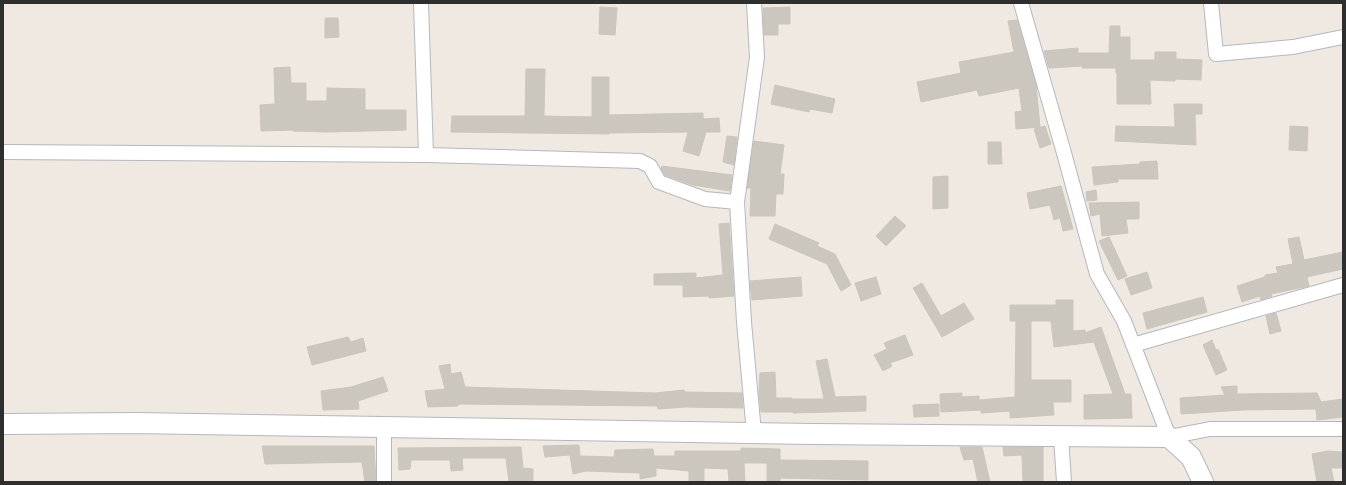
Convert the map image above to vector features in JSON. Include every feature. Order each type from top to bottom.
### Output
[{"type":"street","points":[[421,3],[426,155]]},
{"type":"street","points":[[754,3],[757,57],[737,202],[744,322],[754,433]]},
{"type":"street","points":[[1020,3],[1064,153],[1097,274],[1124,321],[1169,437],[1191,457],[1203,482]]},
{"type":"street","points":[[1211,3],[1216,54],[1293,47],[1343,37]]},
{"type":"street","points":[[3,152],[426,155],[640,161],[650,166],[659,182],[705,199],[737,202]]},
{"type":"street","points":[[1133,345],[1343,284]]},
{"type":"street","points":[[3,424],[135,423],[384,428],[1169,437],[1210,429],[1343,429]]},
{"type":"street","points":[[384,428],[384,482]]},
{"type":"street","points":[[1061,436],[1064,482]]},
{"type":"building","points":[[600,7],[617,8],[615,35],[599,34]]},
{"type":"building","points":[[790,7],[790,24],[778,24],[778,35],[764,35],[763,8]]},
{"type":"building","points":[[325,18],[338,18],[339,37],[325,38]]},
{"type":"building","points":[[1017,20],[1036,85],[1040,127],[1016,129],[1015,112],[1022,111],[1019,88],[979,96],[977,90],[921,102],[917,82],[961,73],[959,62],[1014,52],[1008,21]]},
{"type":"building","points":[[1110,26],[1120,26],[1120,37],[1130,37],[1130,60],[1155,60],[1155,52],[1176,52],[1176,59],[1202,60],[1201,80],[1150,80],[1151,104],[1117,104],[1116,68],[1082,68],[1082,66],[1049,68],[1044,51],[1078,48],[1078,53],[1109,53]]},
{"type":"building","points":[[290,67],[291,83],[306,83],[306,101],[327,101],[327,88],[365,89],[365,110],[406,110],[406,130],[327,132],[293,130],[261,131],[260,105],[275,104],[274,68]]},
{"type":"building","points":[[526,69],[545,69],[544,116],[592,117],[592,77],[609,77],[609,115],[703,113],[703,119],[719,118],[720,132],[706,132],[699,156],[683,151],[688,132],[609,134],[451,132],[452,116],[525,116]]},
{"type":"building","points":[[775,85],[835,99],[832,113],[810,109],[809,112],[771,104]]},
{"type":"building","points":[[1174,104],[1202,104],[1202,114],[1195,114],[1196,145],[1115,141],[1116,126],[1175,127]]},
{"type":"building","points":[[1045,126],[1051,144],[1040,148],[1034,129]]},
{"type":"building","points":[[1290,126],[1308,127],[1307,151],[1289,150]]},
{"type":"building","points":[[727,136],[737,137],[734,165],[723,162]]},
{"type":"building","points":[[754,141],[784,145],[780,174],[784,174],[783,194],[776,194],[775,216],[750,216],[751,188],[747,188]]},
{"type":"building","points":[[988,142],[1001,142],[1002,164],[988,164]]},
{"type":"building","points":[[1157,161],[1158,179],[1118,179],[1118,182],[1094,185],[1092,167],[1140,164],[1140,162]]},
{"type":"building","points":[[662,166],[732,175],[730,191],[693,185],[665,175],[661,169]]},
{"type":"building","points":[[948,176],[948,208],[933,209],[933,177]]},
{"type":"building","points":[[1061,186],[1073,229],[1063,231],[1060,218],[1054,220],[1050,205],[1030,209],[1027,193]]},
{"type":"building","points":[[1096,190],[1097,200],[1087,201],[1086,192]]},
{"type":"building","points":[[1139,202],[1139,219],[1126,219],[1128,233],[1102,236],[1100,214],[1091,216],[1089,203]]},
{"type":"building","points":[[895,216],[906,226],[886,246],[876,236]]},
{"type":"building","points":[[729,223],[734,296],[709,298],[709,296],[683,297],[683,285],[654,285],[654,274],[696,273],[696,278],[723,275],[719,224]]},
{"type":"building","points":[[775,224],[819,243],[817,246],[835,254],[851,285],[841,291],[827,264],[769,239]]},
{"type":"building","points":[[1109,237],[1127,276],[1118,280],[1099,241]]},
{"type":"building","points":[[1299,237],[1304,260],[1343,252],[1343,269],[1307,277],[1309,286],[1271,294],[1272,296],[1261,300],[1260,296],[1242,302],[1237,286],[1265,277],[1265,275],[1278,273],[1276,267],[1293,264],[1288,239]]},
{"type":"building","points":[[1147,272],[1152,288],[1131,295],[1125,279]]},
{"type":"building","points":[[801,277],[802,296],[752,300],[750,281]]},
{"type":"building","points":[[876,277],[881,294],[861,301],[855,283]]},
{"type":"building","points":[[922,283],[941,316],[964,303],[974,319],[942,337],[913,288]]},
{"type":"building","points":[[1203,297],[1207,312],[1147,329],[1143,313]]},
{"type":"building","points":[[1056,300],[1073,300],[1073,331],[1085,330],[1085,333],[1101,327],[1125,394],[1131,394],[1132,418],[1084,419],[1084,395],[1113,394],[1094,342],[1054,347],[1051,321],[1031,321],[1031,380],[1071,380],[1071,402],[1053,402],[1054,415],[1010,418],[1010,411],[981,413],[981,410],[941,412],[940,394],[962,393],[962,397],[979,396],[979,400],[1015,397],[1016,321],[1010,321],[1010,305],[1056,305]]},
{"type":"building","points":[[1276,313],[1281,331],[1270,334],[1266,316]]},
{"type":"building","points":[[905,335],[913,355],[890,363],[892,366],[883,371],[874,355],[887,349],[884,343]]},
{"type":"building","points":[[348,337],[351,342],[363,338],[366,351],[312,365],[307,347]]},
{"type":"building","points":[[1212,340],[1216,350],[1218,349],[1227,370],[1216,375],[1203,345]]},
{"type":"building","points":[[827,359],[835,397],[866,396],[866,411],[793,413],[761,412],[759,393],[760,373],[775,372],[776,398],[824,399],[816,361]]},
{"type":"building","points":[[450,364],[451,374],[461,372],[465,387],[655,393],[684,390],[685,392],[742,393],[743,408],[686,407],[658,409],[657,406],[458,404],[458,406],[428,407],[425,391],[445,389],[439,366]]},
{"type":"building","points":[[383,377],[388,391],[358,401],[359,409],[323,410],[321,391],[351,387]]},
{"type":"building","points":[[1237,386],[1237,394],[1317,393],[1321,402],[1343,399],[1343,417],[1317,420],[1316,409],[1243,410],[1181,414],[1180,398],[1225,395],[1221,387]]},
{"type":"building","points":[[939,404],[939,416],[914,417],[913,405]]},
{"type":"building","points":[[579,445],[580,456],[614,457],[615,450],[653,449],[654,456],[675,456],[675,451],[741,451],[741,448],[780,449],[780,460],[868,461],[868,480],[780,478],[780,482],[767,482],[767,463],[744,463],[745,482],[729,482],[728,469],[704,468],[704,482],[689,482],[689,471],[656,468],[656,476],[640,479],[640,473],[586,471],[573,474],[570,455],[545,457],[543,446]]},
{"type":"building","points":[[262,446],[374,446],[376,482],[365,482],[362,462],[265,464]]},
{"type":"building","points":[[521,447],[523,468],[533,469],[533,482],[509,482],[506,458],[462,458],[463,470],[451,471],[450,460],[411,460],[410,469],[399,470],[398,448]]},
{"type":"building","points":[[960,447],[982,447],[990,482],[978,482],[973,459],[964,460]]},
{"type":"building","points":[[1003,447],[1043,447],[1043,482],[1023,482],[1022,455],[1004,456]]},
{"type":"building","points":[[1328,451],[1343,452],[1343,468],[1331,468],[1334,482],[1317,482],[1312,454]]}]
